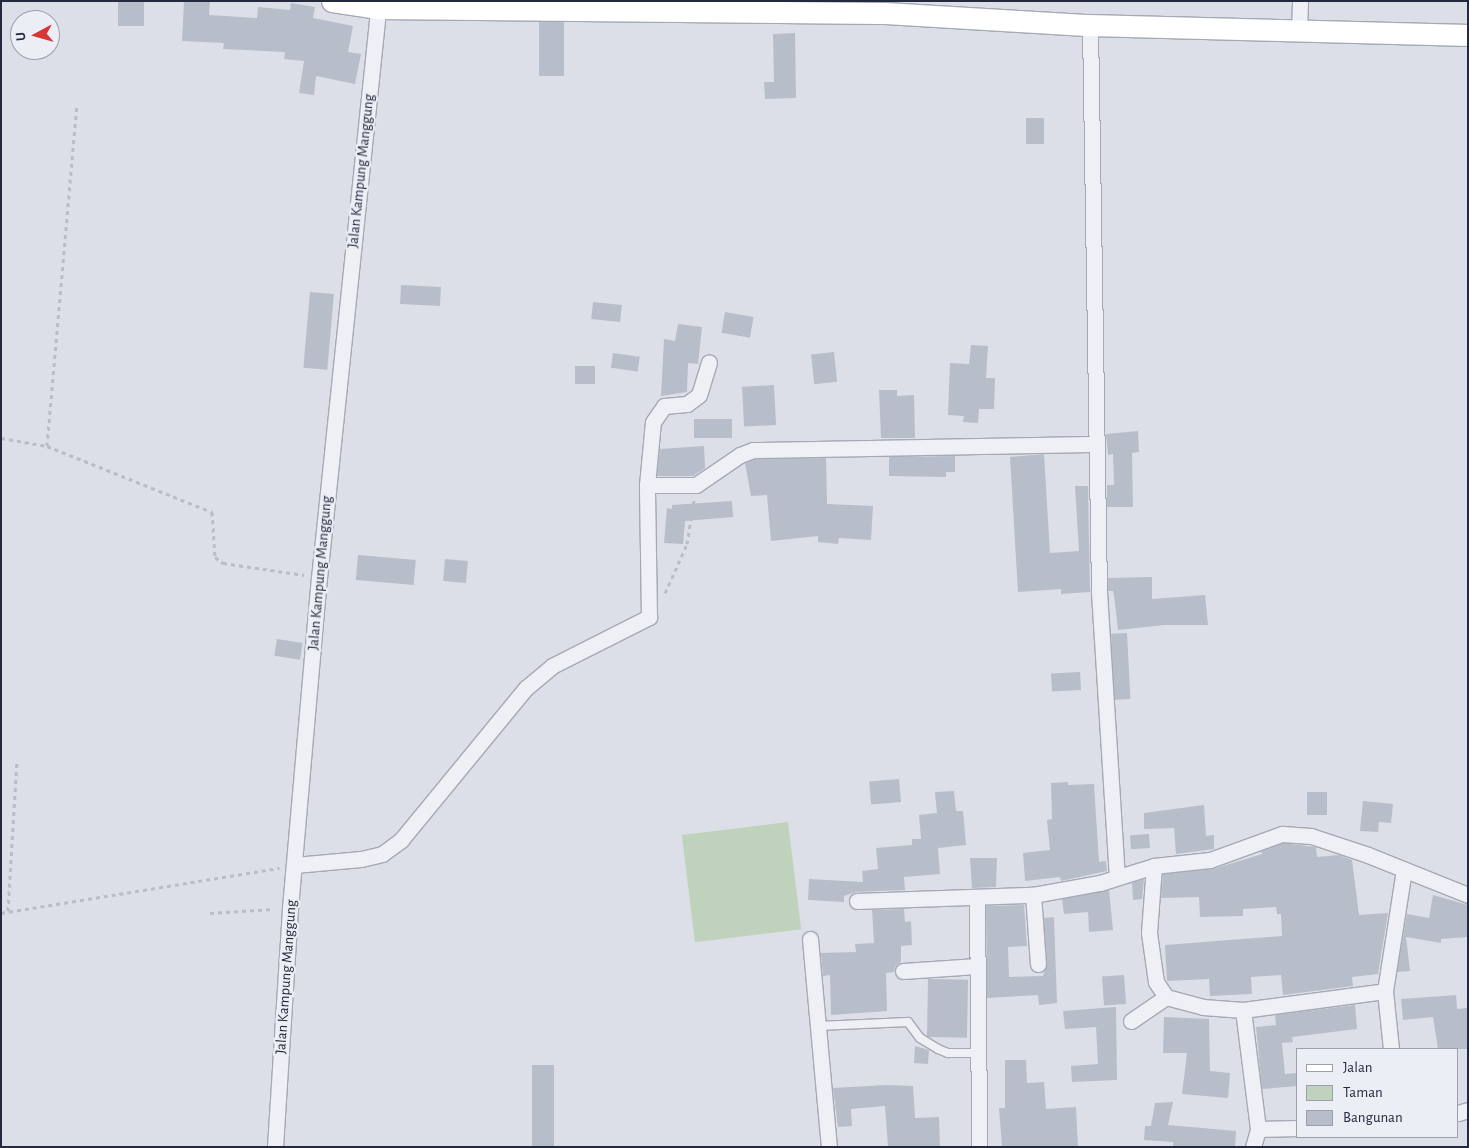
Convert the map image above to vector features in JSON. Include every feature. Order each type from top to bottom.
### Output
[{"type":"street","points":[[332,1],[378,5],[885,13],[1090,24],[1468,35]]},
{"type":"street","points":[[1299,30],[1300,1]]},
{"type":"street","name":"Jalan Kampung Manggung","points":[[275,1147],[290,908],[319,578],[378,5]]},
{"type":"street","points":[[1090,24],[1101,647],[1117,876]]},
{"type":"street","points":[[295,865],[361,859],[382,854],[401,840],[526,688],[552,666],[649,616],[646,485],[653,422],[658,412],[664,406],[687,404],[699,395],[709,362]]},
{"type":"street","points":[[646,485],[696,485],[748,451],[836,446],[916,449],[1097,444]]},
{"type":"street","points":[[857,901],[1034,895],[1100,882],[1154,866],[1210,860],[1264,839],[1298,834],[1360,852],[1468,896]]},
{"type":"street","points":[[1154,866],[1149,933],[1156,982],[1166,997],[1202,1006],[1243,1010],[1385,991]]},
{"type":"street","points":[[1391,1048],[1385,991],[1404,869]]},
{"type":"street","points":[[1034,895],[1038,964]]},
{"type":"street","points":[[977,897],[979,1147]]},
{"type":"street","points":[[810,939],[829,1147]]},
{"type":"street","points":[[903,971],[977,966]]},
{"type":"street","points":[[1131,1021],[1166,997]]},
{"type":"street","points":[[1243,1010],[1258,1129],[1253,1147]]},
{"type":"street","points":[[1258,1129],[1296,1128]]},
{"type":"lane","points":[[818,1026],[908,1022],[920,1038],[938,1049],[948,1053],[979,1053]]},
{"type":"path","points":[[47,446],[77,106]]},
{"type":"path","points":[[1,438],[47,446],[212,512],[215,557],[223,563],[319,578]]},
{"type":"path","points":[[649,616],[669,587],[687,544],[696,485]]},
{"type":"path","points":[[8,911],[17,761]]},
{"type":"path","points":[[1,913],[295,865]]},
{"type":"path","points":[[210,913],[290,908]]},
{"type":"green space","points":[[788,822],[801,929],[695,942],[682,835]]},
{"type":"building","points":[[118,1],[144,1],[144,26],[118,26]]},
{"type":"building","points":[[184,1],[210,1],[209,15],[257,18],[258,7],[290,10],[291,3],[315,7],[313,18],[353,26],[348,52],[361,54],[355,84],[316,76],[314,95],[299,93],[304,61],[284,59],[285,52],[223,49],[224,43],[182,41]]},
{"type":"building","points":[[539,22],[564,22],[564,76],[539,76]]},
{"type":"building","points":[[795,33],[796,98],[765,99],[764,82],[774,82],[773,34]]},
{"type":"building","points":[[1026,118],[1044,118],[1044,144],[1026,144]]},
{"type":"building","points":[[401,285],[441,287],[440,306],[400,304]]},
{"type":"building","points":[[310,292],[334,294],[327,370],[303,368]]},
{"type":"building","points":[[593,302],[622,305],[620,322],[591,319]]},
{"type":"building","points":[[725,312],[754,317],[750,338],[721,333]]},
{"type":"building","points":[[678,324],[702,327],[698,364],[688,363],[687,392],[661,396],[664,339],[675,341]]},
{"type":"building","points":[[971,345],[988,346],[986,378],[995,378],[994,409],[979,409],[978,423],[963,422],[964,416],[948,415],[950,363],[969,364]]},
{"type":"building","points":[[834,352],[837,382],[814,384],[811,354]]},
{"type":"building","points":[[613,353],[640,357],[638,372],[611,368]]},
{"type":"building","points":[[575,366],[595,366],[595,384],[575,384]]},
{"type":"building","points":[[774,385],[776,425],[744,427],[742,387]]},
{"type":"building","points":[[879,390],[897,390],[897,396],[914,395],[915,438],[881,438]]},
{"type":"building","points":[[694,419],[732,419],[732,438],[694,438]]},
{"type":"building","points":[[1138,431],[1139,452],[1132,453],[1133,507],[1107,507],[1107,485],[1114,485],[1113,454],[1108,455],[1106,434]]},
{"type":"building","points":[[704,446],[705,468],[693,476],[657,476],[660,449]]},
{"type":"building","points":[[1044,454],[1050,553],[1079,551],[1075,486],[1088,486],[1090,592],[1061,594],[1061,589],[1018,592],[1010,457]]},
{"type":"building","points":[[955,456],[955,472],[946,472],[946,477],[889,476],[889,457]]},
{"type":"building","points":[[826,458],[827,504],[873,506],[871,540],[839,538],[838,544],[818,542],[818,536],[771,541],[767,495],[751,496],[745,463],[755,459]]},
{"type":"building","points":[[732,501],[733,517],[685,521],[683,544],[664,543],[667,508],[672,509],[672,505]]},
{"type":"building","points":[[358,555],[416,560],[414,585],[356,580]]},
{"type":"building","points":[[445,559],[468,561],[466,583],[443,581]]},
{"type":"building","points":[[1152,577],[1152,599],[1205,595],[1208,625],[1164,625],[1118,630],[1114,595],[1113,591],[1108,591],[1108,578]]},
{"type":"building","points":[[1127,633],[1130,699],[1114,700],[1111,634]]},
{"type":"building","points":[[277,639],[303,643],[300,660],[274,656]]},
{"type":"building","points":[[1080,672],[1081,690],[1052,691],[1051,674]]},
{"type":"building","points":[[899,779],[901,802],[871,805],[869,782]]},
{"type":"building","points":[[1068,782],[1068,785],[1094,784],[1099,862],[1106,861],[1107,871],[1061,881],[1060,877],[1025,881],[1023,853],[1050,850],[1047,820],[1052,819],[1051,783]]},
{"type":"building","points":[[954,791],[956,811],[963,811],[966,845],[938,848],[940,874],[904,877],[905,890],[856,892],[844,896],[844,902],[808,900],[809,879],[863,882],[862,871],[878,869],[876,848],[912,845],[912,839],[921,839],[919,815],[937,813],[935,792]]},
{"type":"building","points":[[1307,792],[1327,792],[1327,815],[1307,815]]},
{"type":"building","points":[[1363,801],[1393,804],[1391,823],[1379,822],[1378,832],[1360,831]]},
{"type":"building","points":[[1204,805],[1206,836],[1214,835],[1214,849],[1176,854],[1174,828],[1144,829],[1144,813]]},
{"type":"building","points":[[1149,834],[1150,848],[1131,849],[1130,835]]},
{"type":"building","points":[[1283,843],[1316,847],[1317,857],[1339,855],[1352,860],[1359,915],[1388,913],[1378,974],[1352,977],[1353,986],[1283,995],[1281,975],[1251,977],[1252,994],[1210,996],[1209,979],[1167,981],[1165,945],[1282,936],[1281,914],[1277,914],[1276,907],[1243,909],[1243,916],[1200,917],[1199,897],[1161,898],[1163,874],[1213,869],[1262,854],[1261,851]]},
{"type":"building","points":[[970,858],[997,858],[996,887],[972,888]]},
{"type":"building","points":[[1144,879],[1142,899],[1133,900],[1132,883]]},
{"type":"building","points":[[1109,890],[1113,930],[1089,932],[1088,912],[1064,914],[1062,899]]},
{"type":"building","points":[[1433,895],[1468,905],[1468,937],[1441,939],[1441,943],[1406,937],[1410,971],[1397,972],[1407,914],[1429,918]]},
{"type":"building","points":[[1024,905],[1027,946],[1008,947],[1009,977],[1043,976],[1047,963],[1044,918],[1054,917],[1057,1003],[1039,1005],[1038,995],[987,998],[986,906]]},
{"type":"building","points":[[904,909],[905,922],[911,921],[912,945],[901,946],[901,962],[895,966],[894,972],[886,973],[887,1011],[831,1015],[830,975],[823,976],[821,953],[856,952],[855,944],[874,943],[872,910]]},
{"type":"building","points":[[1124,975],[1126,1004],[1104,1005],[1102,977]]},
{"type":"building","points":[[928,979],[968,980],[967,1038],[927,1037]]},
{"type":"building","points":[[1456,995],[1457,1009],[1467,1008],[1468,1049],[1438,1048],[1433,1017],[1403,1020],[1401,999]]},
{"type":"building","points":[[1355,1005],[1357,1029],[1292,1037],[1293,1042],[1282,1043],[1285,1074],[1296,1073],[1296,1086],[1262,1089],[1256,1027],[1276,1025],[1275,1015]]},
{"type":"building","points":[[1116,1007],[1117,1080],[1072,1082],[1071,1066],[1098,1064],[1096,1027],[1065,1029],[1063,1011]]},
{"type":"building","points":[[1164,1017],[1209,1019],[1210,1071],[1230,1073],[1228,1098],[1182,1094],[1187,1053],[1163,1053]]},
{"type":"building","points":[[915,1046],[929,1050],[928,1064],[914,1063]]},
{"type":"building","points":[[1005,1060],[1026,1060],[1027,1083],[1044,1082],[1046,1109],[1076,1107],[1078,1147],[1002,1147],[999,1108],[1005,1108]]},
{"type":"building","points":[[532,1065],[554,1065],[554,1147],[532,1147]]},
{"type":"building","points":[[886,1085],[913,1086],[915,1118],[939,1117],[940,1147],[888,1147],[885,1106],[851,1109],[852,1126],[838,1127],[833,1088]]},
{"type":"building","points":[[1173,1102],[1168,1125],[1236,1131],[1235,1147],[1173,1147],[1173,1142],[1144,1140],[1145,1126],[1151,1126],[1155,1103]]}]
